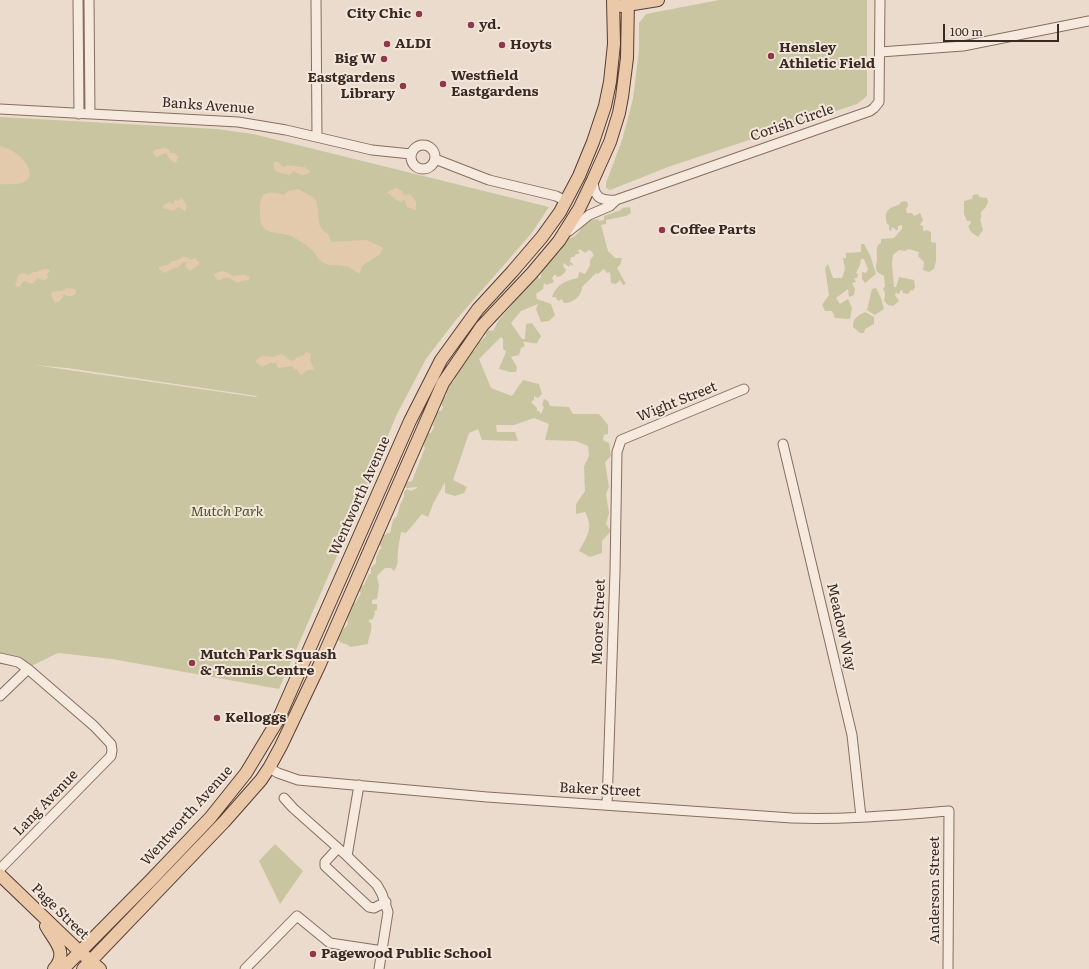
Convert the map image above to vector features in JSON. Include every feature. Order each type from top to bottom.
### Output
[{"type":"main road","points":[[613,3],[658,0]]},
{"type":"main road","name":"Wentworth Avenue","points":[[63,969],[210,818],[234,789],[256,758],[278,720],[410,421],[441,360],[478,309],[542,237],[566,201],[587,158],[605,106],[612,65],[613,3]]},
{"type":"main road","name":"Wentworth Avenue","points":[[87,965],[224,822],[261,780],[269,768],[319,666],[443,383],[482,326],[532,273],[559,241],[579,209],[593,180],[610,142],[619,113],[626,70],[628,3]]},
{"type":"main road","points":[[566,201],[579,209]]},
{"type":"main road","name":"Baker Street","points":[[256,758],[269,768]]},
{"type":"main road","name":"Page Street","points":[[0,875],[79,951],[87,965],[100,969]]},
{"type":"main road","points":[[36,910],[59,947],[60,958],[54,969]]},
{"type":"street","points":[[78,0],[79,114]]},
{"type":"street","points":[[89,0],[90,114]]},
{"type":"street","points":[[316,0],[317,137]]},
{"type":"street","name":"Corish Circle","points":[[559,241],[589,214],[610,206],[616,200],[870,111],[874,108],[879,102],[880,0]]},
{"type":"street","points":[[880,52],[963,46],[1089,21]]},
{"type":"street","name":"Banks Avenue","points":[[0,109],[238,122],[268,126],[372,150],[411,154]]},
{"type":"street","points":[[423,145],[428,146],[432,150],[435,159],[429,168],[419,169],[413,164],[411,154],[415,148],[423,145]]},
{"type":"street","points":[[435,159],[489,180],[556,196],[566,201]]},
{"type":"street","points":[[593,180],[595,193],[601,199],[605,201],[616,200]]},
{"type":"street","name":"Wight Street","points":[[621,440],[744,389]]},
{"type":"street","name":"Moore Street","points":[[607,806],[615,572],[617,452],[621,440]]},
{"type":"street","name":"Meadow Way","points":[[783,444],[852,735],[861,817]]},
{"type":"street","points":[[0,658],[18,662],[28,669],[0,696]]},
{"type":"street","name":"Lang Avenue","points":[[0,869],[111,756],[112,750],[111,744],[94,726],[28,669]]},
{"type":"street","name":"Baker Street","points":[[269,768],[298,780],[607,806],[660,808],[813,819],[949,811]]},
{"type":"street","points":[[347,856],[358,785]]},
{"type":"street","points":[[284,798],[377,885],[386,902],[388,912],[379,969]]},
{"type":"street","name":"Anderson Street","points":[[948,969],[949,811]]},
{"type":"street","points":[[338,848],[325,862],[325,866],[369,907],[374,908],[386,902]]},
{"type":"street","points":[[245,969],[297,916],[330,943],[383,951]]},
{"type":"green space","points":[[719,0],[867,0],[867,96],[857,104],[668,167],[610,190],[606,188],[606,183],[622,140],[633,99],[639,50],[639,23],[646,14]]},
{"type":"green space","name":"Mutch Park","points":[[0,117],[217,129],[253,134],[549,207],[531,234],[455,321],[426,359],[396,416],[371,478],[279,689],[112,659],[58,653],[29,667],[0,658]],"holes":[[[34,365],[67,368],[257,396]]]},
{"type":"green space","points":[[978,194],[979,197],[987,198],[988,202],[986,207],[981,212],[980,219],[983,230],[978,237],[971,232],[968,226],[971,223],[970,221],[967,221],[964,214],[964,201],[972,199],[973,195]]},
{"type":"green space","points":[[905,201],[908,203],[906,209],[907,213],[912,213],[914,216],[920,213],[923,220],[920,225],[923,226],[923,231],[927,230],[931,232],[931,242],[936,243],[936,261],[934,269],[929,272],[923,270],[924,262],[918,256],[919,252],[908,249],[905,251],[899,250],[893,255],[892,264],[894,287],[896,287],[899,277],[914,280],[915,287],[913,291],[911,290],[908,294],[903,293],[902,290],[899,294],[896,293],[895,295],[899,301],[893,306],[888,305],[884,301],[884,276],[876,270],[877,250],[878,245],[881,243],[881,239],[894,238],[902,229],[902,225],[898,226],[898,230],[892,227],[891,231],[889,230],[886,214],[889,209]]},
{"type":"green space","points":[[630,207],[631,213],[626,216],[606,220],[606,224],[601,225],[608,251],[615,258],[622,258],[620,265],[617,268],[626,284],[623,285],[620,280],[616,284],[611,283],[610,272],[607,273],[604,269],[598,274],[596,273],[582,287],[579,296],[574,300],[564,303],[561,298],[560,301],[557,300],[556,297],[552,297],[559,286],[569,280],[578,278],[579,272],[585,274],[590,265],[590,260],[594,255],[589,250],[585,253],[580,249],[578,251],[580,253],[576,254],[574,257],[571,257],[570,262],[573,264],[572,266],[570,264],[569,267],[564,263],[563,266],[566,270],[563,274],[557,277],[555,274],[552,278],[554,282],[546,285],[544,283],[543,289],[536,294],[537,299],[551,304],[555,315],[549,321],[541,322],[536,309],[538,304],[521,311],[511,323],[522,339],[525,339],[526,324],[532,323],[541,336],[537,343],[523,342],[525,346],[521,348],[519,355],[511,357],[517,367],[516,372],[499,369],[506,351],[503,349],[503,339],[501,337],[479,359],[491,388],[512,396],[523,380],[539,384],[542,394],[538,398],[534,396],[534,400],[531,402],[541,414],[544,407],[542,405],[544,399],[548,401],[550,406],[569,407],[573,414],[599,414],[608,425],[608,434],[604,435],[603,440],[609,443],[611,456],[605,462],[609,487],[606,494],[609,513],[606,524],[611,531],[602,541],[602,553],[590,557],[579,551],[587,537],[589,528],[588,518],[585,512],[576,514],[576,504],[585,491],[584,466],[589,456],[588,446],[576,441],[545,440],[549,424],[534,418],[514,425],[496,425],[497,432],[515,432],[518,441],[482,440],[478,429],[469,433],[453,480],[467,487],[464,493],[455,496],[445,493],[445,482],[428,517],[422,514],[406,533],[401,532],[396,569],[394,571],[391,568],[385,568],[377,576],[379,586],[377,599],[372,600],[372,604],[377,604],[377,610],[374,611],[375,613],[373,619],[369,620],[371,623],[371,629],[368,644],[351,647],[341,643],[338,639],[348,623],[348,613],[350,608],[352,607],[352,604],[356,602],[361,593],[359,591],[361,586],[364,585],[369,574],[371,574],[371,568],[376,563],[376,558],[380,549],[382,549],[378,541],[381,534],[386,535],[387,533],[390,533],[393,520],[397,516],[404,497],[404,492],[407,489],[411,491],[417,488],[407,488],[405,487],[405,483],[412,481],[425,448],[425,433],[431,433],[434,427],[433,425],[436,412],[441,411],[443,407],[441,404],[443,395],[445,397],[447,394],[444,391],[455,379],[455,375],[467,360],[466,357],[475,350],[486,336],[488,330],[493,331],[498,321],[517,299],[515,297],[516,294],[521,294],[538,276],[539,279],[541,277],[545,266],[561,250],[561,244],[564,244],[563,242],[565,236],[570,238],[578,234],[582,226],[591,220],[604,220],[604,216],[621,210],[622,208]]},
{"type":"green space","points":[[861,244],[864,244],[870,255],[876,274],[865,283],[862,279],[862,272],[866,273],[868,269],[864,259],[861,259],[856,273],[858,274],[857,278],[854,278],[856,282],[852,283],[855,289],[854,295],[849,297],[848,289],[836,298],[840,304],[848,299],[852,308],[850,319],[835,318],[832,311],[825,311],[822,305],[829,295],[825,268],[828,264],[833,278],[842,278],[845,269],[843,258],[846,258],[846,253],[861,252]]},
{"type":"green space","points":[[876,288],[884,309],[875,315],[867,310],[872,289]]},
{"type":"green space","points":[[865,312],[874,317],[874,324],[865,329],[864,333],[860,333],[853,327],[854,321],[858,316]]},
{"type":"green space","points":[[275,844],[303,871],[280,904],[259,861]]},
{"type":"sand","points":[[0,146],[9,149],[25,162],[30,172],[28,180],[23,183],[16,184],[0,184]]},
{"type":"sand","points":[[164,148],[168,149],[171,153],[175,153],[178,157],[176,163],[170,159],[166,153],[156,157],[153,153],[154,150]]},
{"type":"sand","points":[[274,162],[278,162],[283,167],[288,165],[305,167],[310,172],[304,175],[297,174],[294,171],[289,175],[280,173],[275,171],[273,166]]},
{"type":"sand","points":[[397,188],[402,191],[404,195],[410,194],[416,202],[416,210],[407,207],[405,201],[403,200],[402,202],[396,200],[387,192]]},
{"type":"sand","points":[[298,189],[313,197],[317,202],[319,224],[328,234],[331,242],[366,240],[383,248],[380,254],[362,266],[359,273],[342,265],[329,265],[324,263],[310,248],[291,236],[270,232],[265,229],[261,224],[260,219],[260,205],[262,197],[268,193],[284,195],[288,191]]},
{"type":"sand","points":[[182,198],[187,206],[185,211],[178,207],[174,211],[163,208],[163,206],[169,202],[173,204],[175,200],[178,201]]},
{"type":"sand","points":[[183,257],[191,260],[195,258],[199,262],[199,265],[190,271],[185,266],[187,262],[183,262],[179,267],[165,273],[159,269],[159,267],[168,265],[172,261],[176,261]]},
{"type":"sand","points":[[43,269],[48,269],[50,271],[47,274],[47,279],[43,280],[37,278],[32,284],[24,281],[19,287],[15,286],[19,274],[24,273],[28,275]]},
{"type":"sand","points":[[221,271],[233,276],[246,275],[250,278],[237,283],[229,278],[220,280],[216,279],[214,274]]},
{"type":"sand","points":[[66,288],[75,289],[76,293],[73,296],[67,296],[65,294],[60,301],[55,303],[51,295],[52,292],[65,290]]},
{"type":"sand","points":[[306,352],[311,354],[310,359],[314,370],[307,370],[302,375],[292,366],[279,368],[276,363],[270,363],[262,367],[256,362],[256,360],[262,356],[274,357],[282,354],[291,361],[295,360],[297,357],[303,356]]},
{"type":"place","name":"City Chic","points":[[419,14]]},
{"type":"place","name":"yd.","points":[[471,25]]},
{"type":"place","name":"ALDI","points":[[387,44]]},
{"type":"place","name":"Hoyts","points":[[502,45]]},
{"type":"place","name":"Hensley Athletic Field","points":[[771,56]]},
{"type":"place","name":"Big W","points":[[384,59]]},
{"type":"place","name":"Westfield Eastgardens","points":[[443,84]]},
{"type":"place","name":"Eastgardens Library","points":[[403,86]]},
{"type":"place","name":"Coffee Parts","points":[[662,230]]},
{"type":"place","name":"Mutch Park Squash & Tennis Centre","points":[[192,663]]},
{"type":"place","name":"Kelloggs","points":[[217,718]]},
{"type":"place","name":"Pagewood Public School","points":[[313,954]]}]
